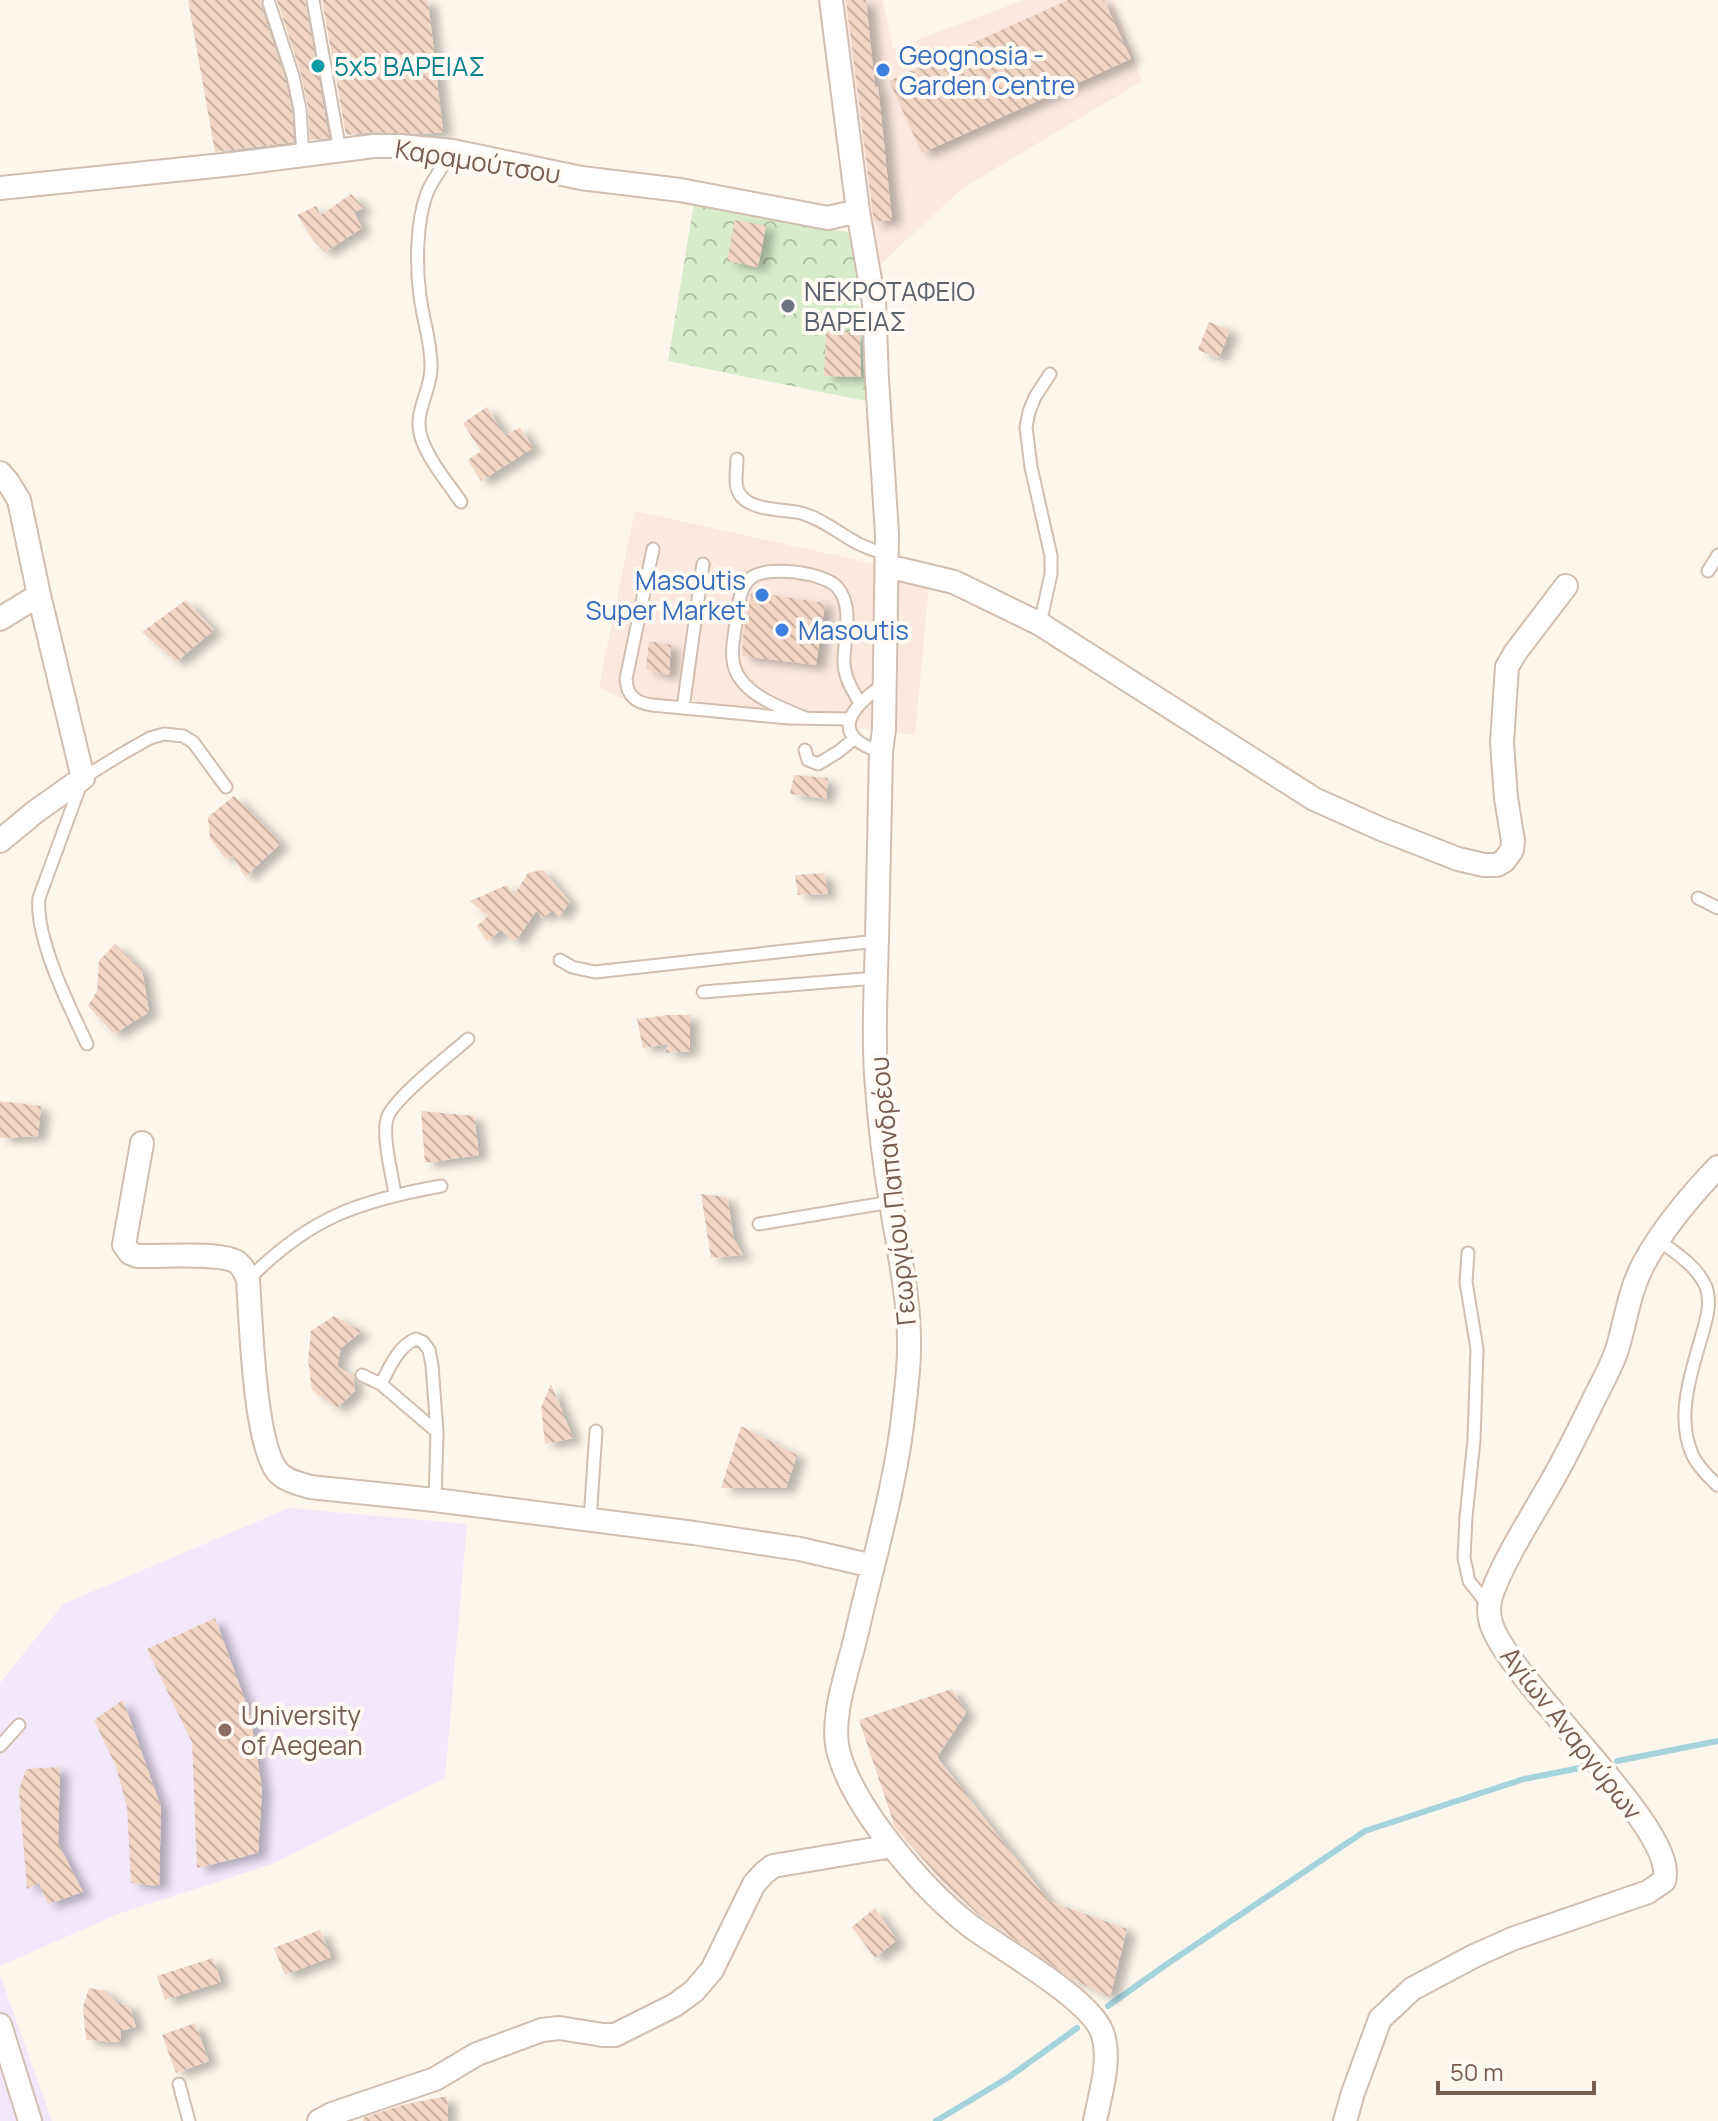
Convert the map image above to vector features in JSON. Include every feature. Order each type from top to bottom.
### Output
[{"type":"street","name":"Γεωργίου Παπανδρέου","points":[[831,0],[858,211],[874,303],[886,560],[876,1071],[909,1348],[904,1416],[894,1478],[841,1700],[836,1733],[839,1753],[863,1803],[892,1846],[926,1885],[968,1924],[1069,1994],[1098,2023],[1103,2036],[1105,2065],[1095,2121]]},
{"type":"street","name":"Καραμούτσου","points":[[0,188],[387,146],[453,151],[581,178],[680,190],[828,218],[858,211]]},
{"type":"street","points":[[0,473],[19,500],[83,778],[0,841]]},
{"type":"street","points":[[886,560],[954,582],[1040,624],[1314,799],[1458,859],[1484,865],[1497,865],[1509,855],[1513,841],[1502,742],[1507,667],[1566,586]]},
{"type":"street","points":[[0,619],[39,595]]},
{"type":"street","points":[[142,1143],[124,1239],[125,1248],[137,1256],[210,1256],[232,1260],[244,1269],[248,1280],[260,1420],[275,1468],[281,1476],[310,1487],[435,1500],[800,1549],[873,1566]]},
{"type":"street","points":[[1489,1606],[1498,1580],[1566,1457],[1609,1369],[1633,1285],[1658,1240],[1684,1203],[1718,1167]]},
{"type":"street","name":"Αγίων Αναργύρων","points":[[1345,2121],[1380,2019],[1412,1989],[1512,1939],[1648,1892],[1661,1885],[1666,1875],[1662,1857],[1629,1802],[1517,1668],[1491,1624],[1489,1606]]},
{"type":"street","points":[[319,2121],[435,2079],[477,2054],[542,2030],[559,2028],[615,2035],[675,2005],[694,1991],[712,1970],[754,1884],[773,1866],[892,1846]]},
{"type":"street","points":[[0,2025],[30,2121]]},
{"type":"lane","points":[[313,0],[340,151]]},
{"type":"lane","points":[[269,3],[293,76],[300,109],[303,156]]},
{"type":"lane","points":[[453,151],[427,195],[419,227],[420,294],[432,364],[419,413],[419,426],[422,440],[433,461],[461,502]]},
{"type":"lane","points":[[1040,624],[1051,574],[1051,556],[1031,467],[1026,427],[1035,397],[1050,374]]},
{"type":"lane","points":[[737,459],[736,486],[743,499],[821,521],[886,560]]},
{"type":"lane","points":[[653,549],[626,679],[627,689],[634,700],[683,708],[850,719]]},
{"type":"lane","points":[[1708,571],[1718,555]]},
{"type":"lane","points":[[683,708],[703,564]]},
{"type":"lane","points":[[806,718],[771,703],[748,687],[734,667],[732,653],[741,592],[751,577],[768,571],[817,576],[837,587],[846,609],[844,665],[860,703]]},
{"type":"lane","points":[[881,752],[854,739],[849,727],[850,719],[860,703],[884,684]]},
{"type":"lane","points":[[87,1044],[66,999],[41,930],[38,911],[39,898],[83,778],[150,738],[172,733],[193,742],[226,787]]},
{"type":"lane","points":[[805,750],[808,760],[818,764],[854,739]]},
{"type":"lane","points":[[1698,898],[1718,908]]},
{"type":"lane","points":[[560,960],[572,967],[595,972],[877,941]]},
{"type":"lane","points":[[703,992],[876,978]]},
{"type":"lane","points":[[395,1194],[386,1134],[388,1114],[401,1097],[468,1039]]},
{"type":"lane","points":[[248,1280],[268,1260],[304,1233],[334,1216],[395,1194],[441,1186]]},
{"type":"lane","points":[[759,1224],[891,1202]]},
{"type":"lane","points":[[1658,1240],[1676,1252],[1700,1276],[1706,1288],[1707,1315],[1685,1403],[1693,1455],[1717,1485]]},
{"type":"lane","points":[[1468,1253],[1466,1282],[1477,1349],[1474,1440],[1464,1558],[1469,1581],[1489,1606]]},
{"type":"lane","points":[[381,1384],[409,1342],[416,1339],[423,1342],[429,1350],[432,1365],[437,1432],[435,1500]]},
{"type":"lane","points":[[362,1375],[381,1384],[437,1432]]},
{"type":"lane","points":[[590,1520],[596,1431]]},
{"type":"lane","points":[[0,1746],[19,1725]]},
{"type":"lane","points":[[179,2084],[189,2121]]},
{"type":"shaded area","points":[[836,0],[883,0],[893,49],[1024,0],[1113,0],[1142,81],[963,188],[873,271]]},
{"type":"shaded area","points":[[635,511],[930,576],[915,735],[620,698],[599,686]]},
{"type":"shaded area","name":"University of Aegean","points":[[289,1508],[467,1524],[445,1778],[272,1864],[118,1914],[0,1966],[0,1683],[63,1604]]},
{"type":"shaded area","points":[[0,1975],[25,2045],[52,2121],[0,2121]]},
{"type":"green space","points":[[694,203],[784,217],[854,234],[866,401],[668,361]]},
{"type":"building","points":[[188,0],[261,0],[285,78],[292,110],[294,142],[215,152]]},
{"type":"building","points":[[277,0],[305,0],[329,138],[310,140],[308,107],[301,74]]},
{"type":"building","points":[[322,0],[428,0],[443,132],[346,135]]},
{"type":"building","points":[[846,0],[866,0],[892,220],[874,222]]},
{"type":"building","points":[[1068,0],[1104,0],[1131,59],[922,153],[889,81]]},
{"type":"building","points":[[351,194],[364,208],[354,212],[362,228],[325,252],[297,215],[316,206],[321,215]]},
{"type":"building","points":[[735,220],[766,226],[758,267],[727,261]]},
{"type":"building","points":[[1209,322],[1230,330],[1219,358],[1198,350]]},
{"type":"building","points":[[826,332],[860,332],[861,377],[824,376]]},
{"type":"building","points":[[487,407],[505,436],[520,427],[533,448],[481,481],[468,460],[481,451],[463,423]]},
{"type":"building","name":"Masoutis","points":[[751,592],[825,603],[816,665],[742,656]]},
{"type":"building","points":[[186,600],[214,630],[176,662],[142,632]]},
{"type":"building","points":[[649,641],[671,645],[669,675],[646,669]]},
{"type":"building","points":[[794,775],[828,778],[826,799],[790,794]]},
{"type":"building","points":[[234,796],[281,843],[245,877],[233,856],[225,858],[210,838],[208,817]]},
{"type":"building","points":[[543,870],[570,902],[559,917],[553,910],[542,918],[537,910],[515,942],[501,930],[487,941],[477,926],[488,916],[470,901],[507,885],[514,895],[528,873]]},
{"type":"building","points":[[824,873],[828,894],[798,895],[795,875]]},
{"type":"building","points":[[115,944],[142,970],[149,1012],[114,1034],[88,1006],[97,991],[99,961]]},
{"type":"building","points":[[690,1015],[690,1051],[665,1053],[668,1044],[643,1048],[637,1019]]},
{"type":"building","points":[[0,1101],[41,1106],[38,1136],[0,1138]]},
{"type":"building","points":[[421,1111],[474,1116],[479,1155],[425,1163]]},
{"type":"building","points":[[701,1194],[727,1197],[734,1239],[743,1255],[711,1258]]},
{"type":"building","points":[[334,1316],[362,1331],[341,1348],[337,1366],[353,1376],[355,1391],[337,1408],[312,1390],[308,1360],[311,1331]]},
{"type":"building","points":[[551,1384],[573,1438],[545,1444],[541,1407]]},
{"type":"building","points":[[741,1426],[797,1455],[786,1488],[721,1488]]},
{"type":"building","points":[[215,1618],[250,1714],[262,1789],[258,1853],[197,1868],[192,1742],[147,1649]]},
{"type":"building","points":[[952,1689],[966,1713],[937,1757],[1049,1901],[1127,1929],[1110,1997],[1072,1979],[978,1914],[942,1881],[895,1827],[859,1720]]},
{"type":"building","points":[[123,1700],[161,1807],[159,1886],[131,1883],[127,1807],[116,1766],[94,1720]]},
{"type":"building","points":[[60,1767],[58,1843],[83,1892],[48,1904],[39,1883],[27,1889],[19,1790],[26,1769]]},
{"type":"building","points":[[875,1908],[897,1940],[875,1958],[852,1927]]},
{"type":"building","points":[[320,1930],[331,1957],[285,1975],[274,1948]]},
{"type":"building","points":[[213,1958],[221,1982],[165,2000],[157,1976]]},
{"type":"building","points":[[89,1988],[106,1991],[117,2003],[129,2005],[136,2027],[120,2031],[121,2042],[86,2040],[83,2007]]},
{"type":"building","points":[[195,2023],[209,2061],[176,2073],[162,2035]]},
{"type":"building","points":[[447,2096],[448,2121],[363,2121],[363,2118],[402,2105]]},
{"type":"waterway","points":[[1617,1761],[1718,1741]]},
{"type":"waterway","points":[[1108,2006],[1365,1831],[1524,1779],[1580,1768]]},
{"type":"waterway","points":[[936,2121],[1009,2077],[1077,2028]]},
{"type":"place","name":"5x5 ΒΑΡΕΙΑΣ","points":[[318,66]]},
{"type":"place","name":"Geognosia - Garden Centre","points":[[883,70]]},
{"type":"place","name":"ΝΕΚΡΟΤΑΦΕΙΟ ΒΑΡΕΙΑΣ","points":[[788,306]]},
{"type":"place","name":"Masoutis Super Market","points":[[762,595]]},
{"type":"place","name":"Masoutis","points":[[782,630]]},
{"type":"place","name":"University of Aegean","points":[[225,1730]]}]
